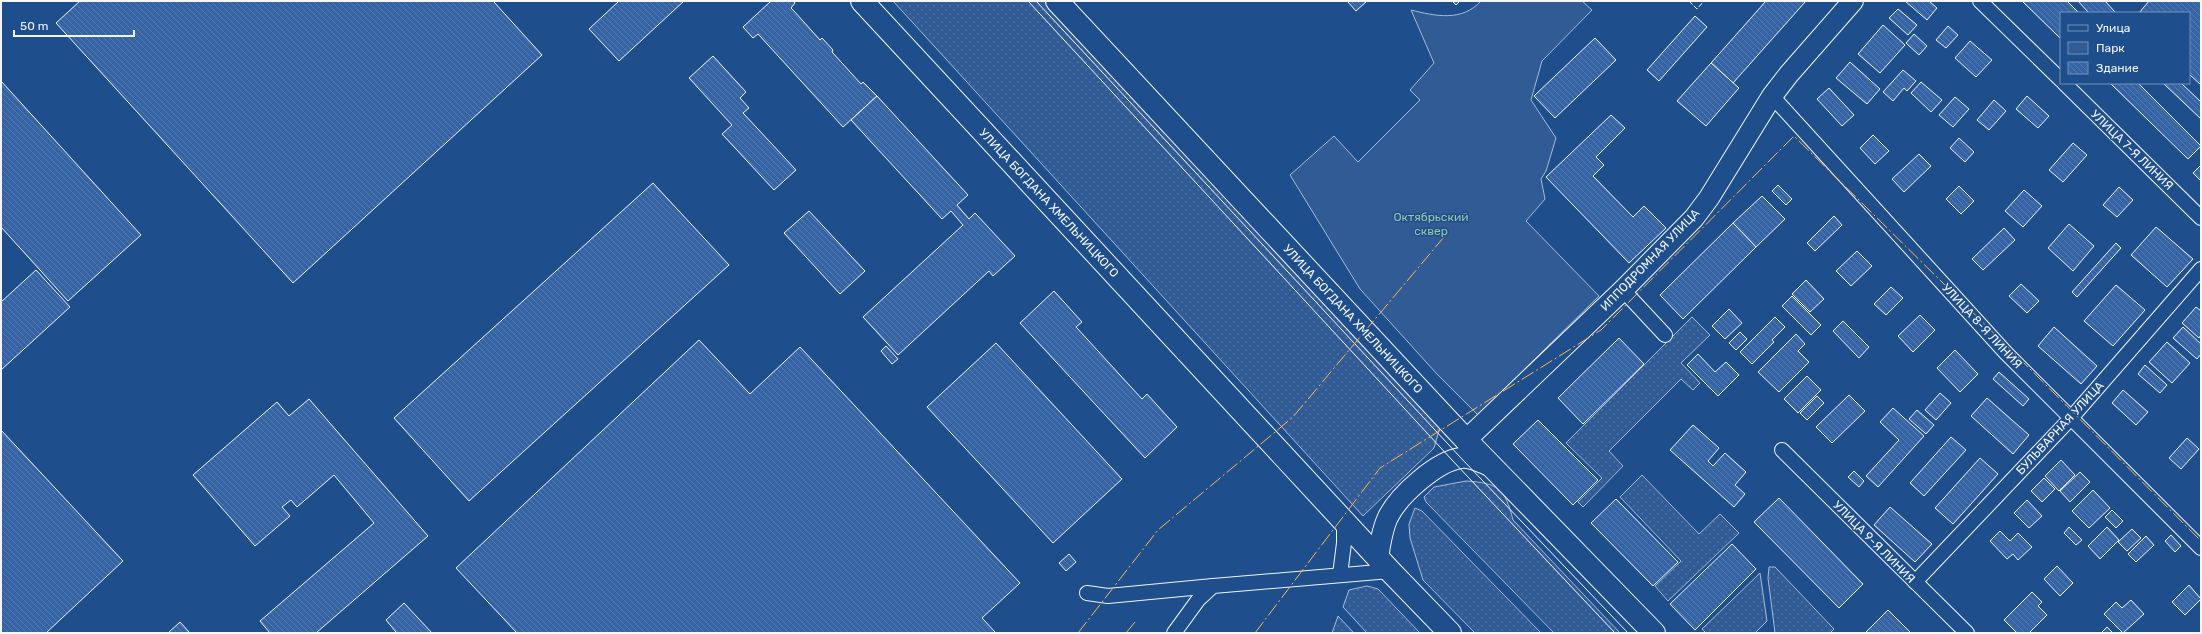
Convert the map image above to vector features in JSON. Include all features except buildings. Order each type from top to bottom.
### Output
[{"type":"main road","name":"УЛИЦА БОГДАНА ХМЕЛЬНИЦКОГО","points":[[862,1],[1384,565],[1450,633]]},
{"type":"main road","name":"УЛИЦА БОГДАНА ХМЕЛЬНИЦКОГО","points":[[1057,1],[1466,440],[1654,633]]},
{"type":"main road","name":"ИППОДРОМНАЯ УЛИЦА","points":[[1466,440],[1623,290],[1694,218],[1709,198],[1772,96],[1789,74],[1853,1]]},
{"type":"main road","points":[[1384,565],[1383,533],[1392,511],[1407,494],[1430,473],[1440,465],[1461,458],[1493,468]]},
{"type":"street","points":[[1980,1],[2060,79]]},
{"type":"street","name":"УЛИЦА 7-Я ЛИНИЯ","points":[[2065,84],[2201,218]]},
{"type":"street","name":"УЛИЦА 8-Я ЛИНИЯ","points":[[1772,96],[2006,353],[2072,417],[2201,548]]},
{"type":"street","name":"БУЛЬВАРНАЯ УЛИЦА","points":[[1915,582],[2072,417],[2201,269]]},
{"type":"street","points":[[1623,290],[1665,335]]},
{"type":"street","name":"УЛИЦА 9-Я ЛИНИЯ","points":[[1782,450],[1967,633]]},
{"type":"street","points":[[1340,575],[1344,543],[1344,521]]},
{"type":"street","points":[[1086,593],[1108,596],[1340,575],[1384,565]]},
{"type":"street","points":[[1174,633],[1198,600],[1213,586]]},
{"type":"green space","points":[[893,1],[1044,1],[1440,427],[1434,448],[1363,516]]},
{"type":"green space","name":"Октябрьский сквер","points":[[1481,1],[1582,1],[1592,10],[1542,61],[1531,100],[1556,138],[1546,171],[1541,179],[1545,199],[1526,221],[1599,296],[1478,415],[1436,373],[1360,289],[1290,175],[1334,136],[1358,162],[1420,100],[1410,90],[1434,63],[1411,10],[1429,14],[1448,16],[1457,15],[1474,8]]},
{"type":"green space","points":[[1692,317],[1710,335],[1681,363],[1700,383],[1693,390],[1681,379],[1609,451],[1623,466],[1583,507],[1578,502],[1602,478],[1566,443]]},
{"type":"green space","points":[[1642,475],[1699,534],[1720,514],[1739,533],[1668,601],[1655,586],[1681,561],[1620,497]]},
{"type":"green space","points":[[1466,481],[1486,483],[1498,489],[1507,501],[1513,520],[1620,633],[1554,633],[1426,502],[1424,497],[1434,487]]},
{"type":"green space","points":[[1415,508],[1422,511],[1541,633],[1475,633],[1423,580],[1410,538],[1409,524]]},
{"type":"green space","points":[[1769,567],[1775,567],[1834,629],[1830,633],[1775,633],[1768,578]]},
{"type":"green space","points":[[1760,573],[1767,621],[1755,633],[1706,633],[1702,629]]},
{"type":"green space","points":[[1367,586],[1378,589],[1420,633],[1367,633],[1343,607],[1349,590]]},
{"type":"green space","points":[[1338,616],[1354,633],[1332,633]]},
{"type":"tram line","points":[[1028,1],[1452,460],[1615,633]]},
{"type":"tram line","points":[[1036,1],[1461,458],[1628,633]]},
{"type":"fence","points":[[1689,1],[1697,9],[1704,1]]},
{"type":"power","points":[[1255,633],[1380,468],[1601,330],[1794,136],[2030,369],[2201,541]]},
{"type":"power","points":[[1078,633],[1158,530],[1293,417],[1449,231]]},
{"type":"power","points":[[1126,633],[1135,622]]}]
